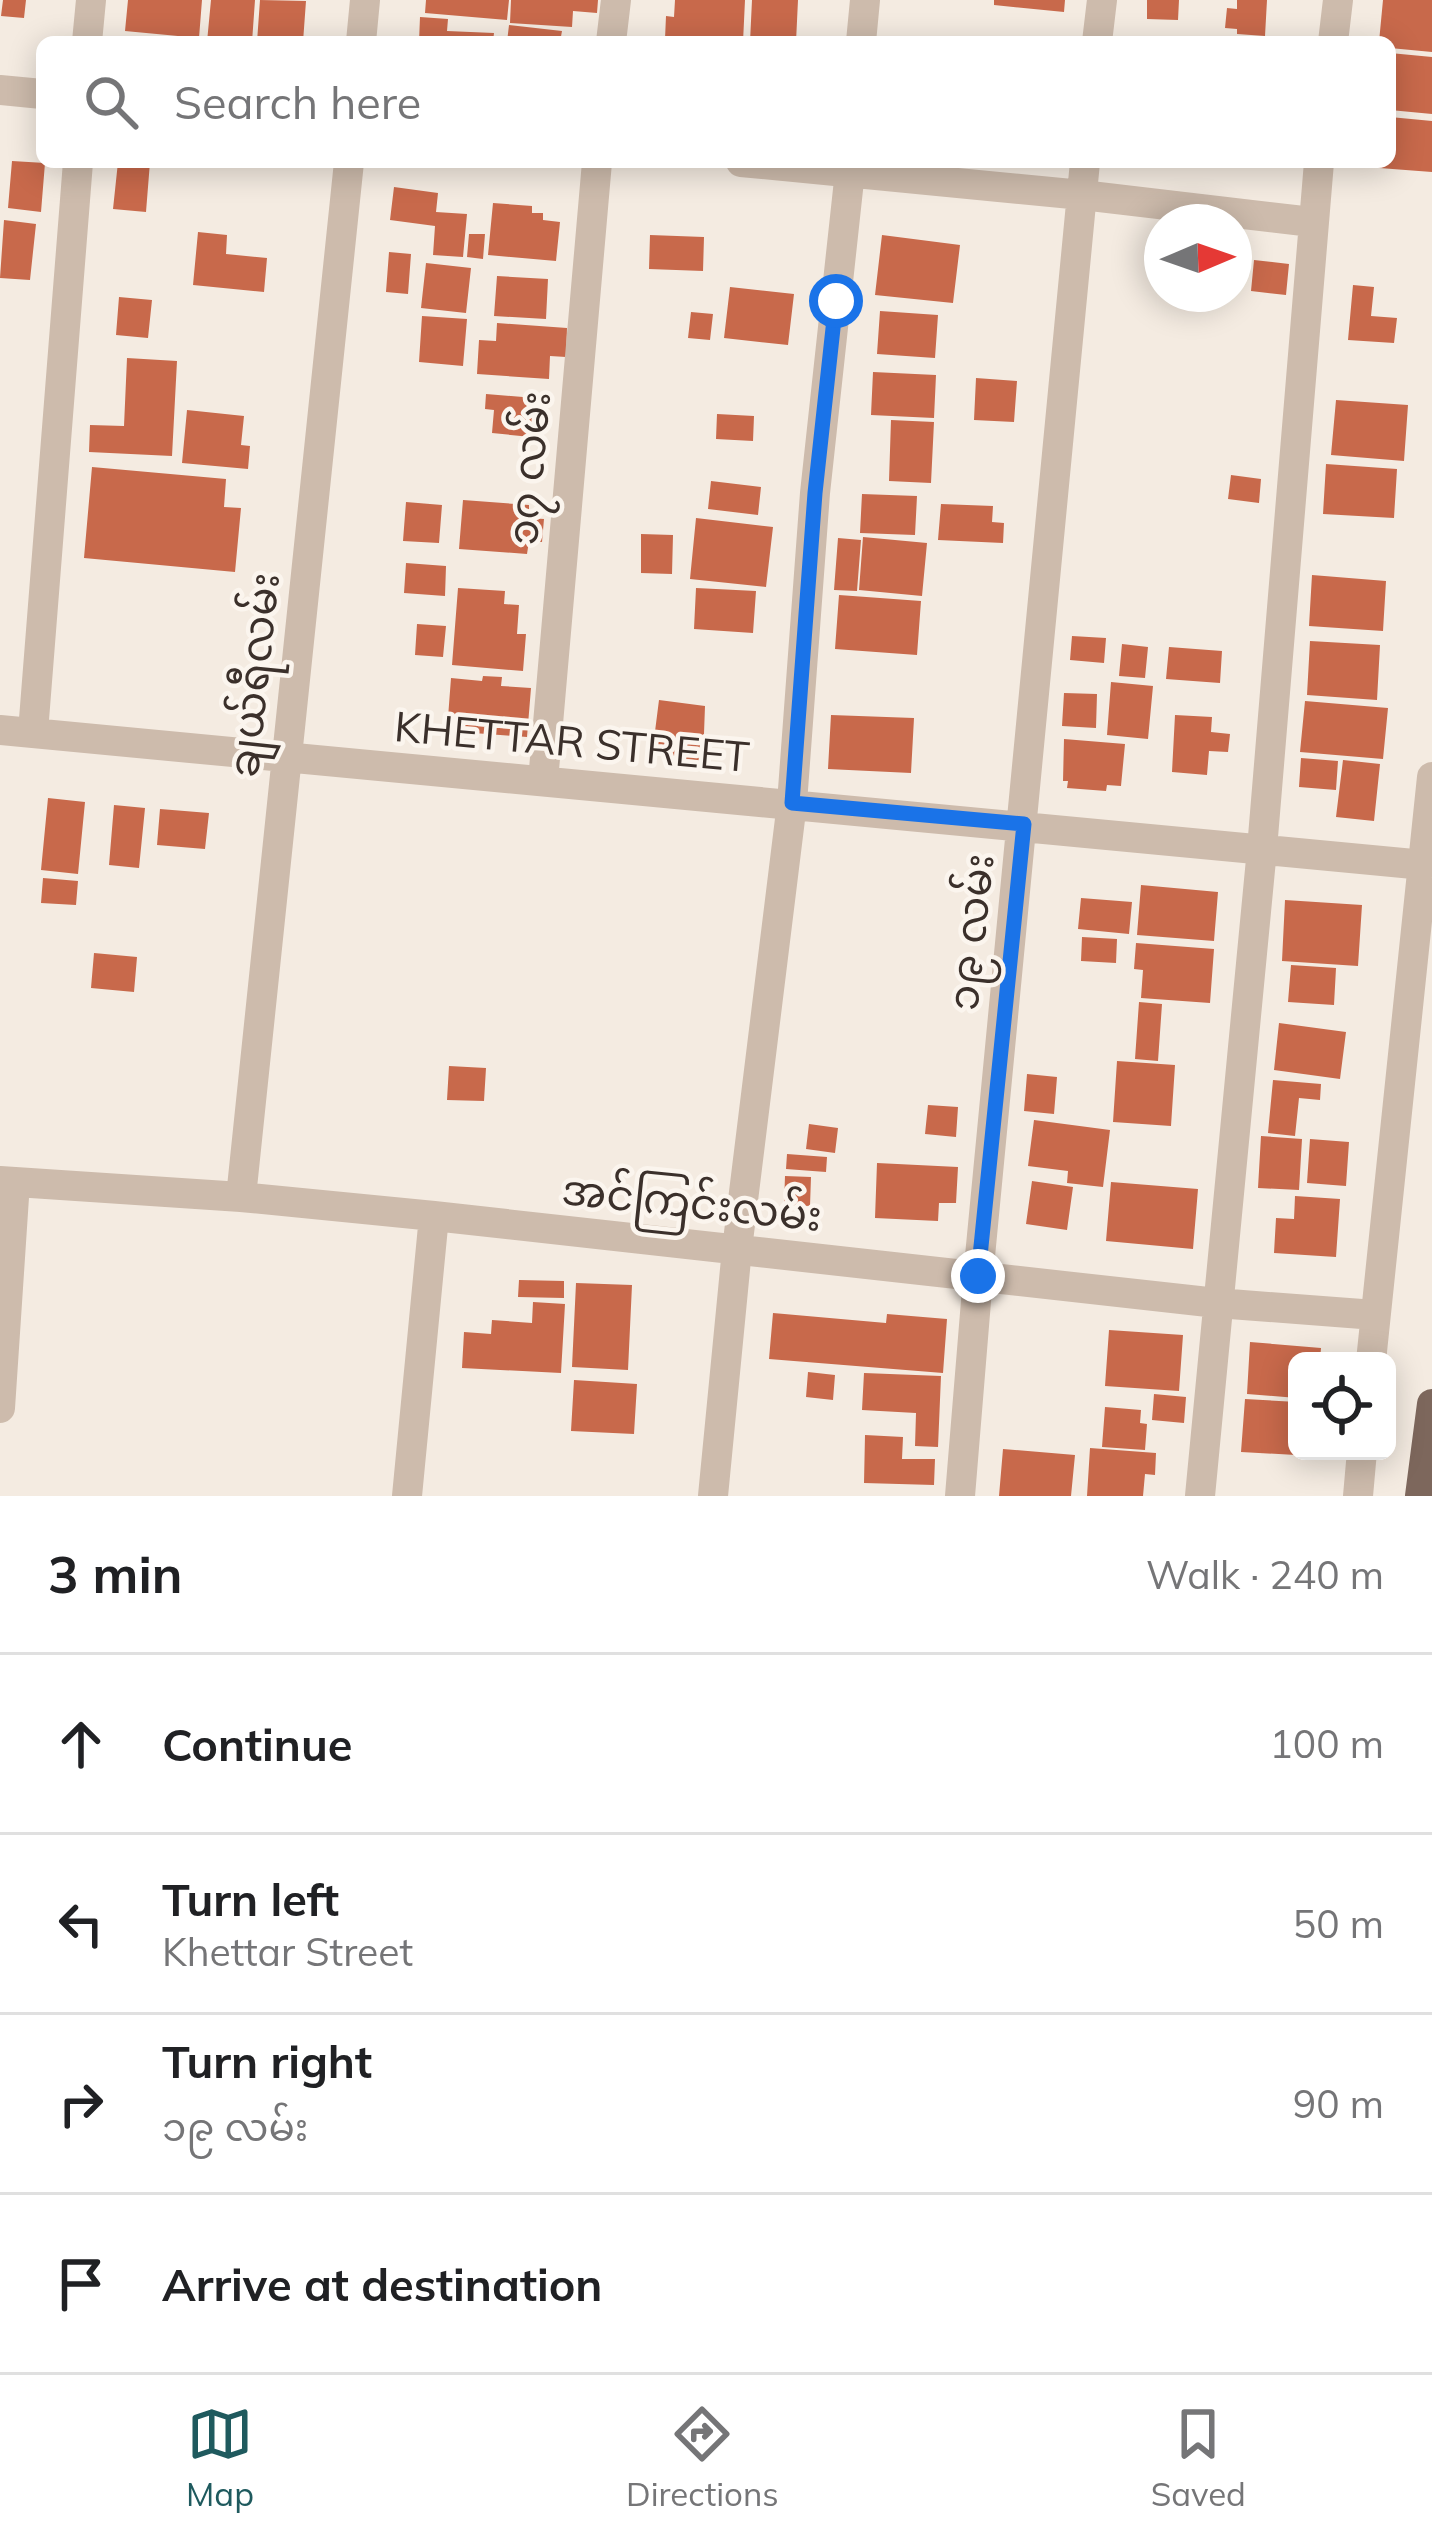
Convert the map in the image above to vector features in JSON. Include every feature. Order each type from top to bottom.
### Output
[{"type":"main road","points":[[1420,1496],[1432,1404]]},
{"type":"street","points":[[88,36],[91,0]]},
{"type":"street","points":[[362,36],[365,0]]},
{"type":"street","points":[[612,36],[616,0]]},
{"type":"street","points":[[862,36],[865,0]]},
{"type":"street","points":[[1098,36],[1102,0]]},
{"type":"street","points":[[1334,36],[1338,0]]},
{"type":"street","points":[[0,90],[36,93]]},
{"type":"street","points":[[33,732],[77,168]]},
{"type":"street","name":"ချယ်ရီလမ်း","points":[[241,1197],[348,168]]},
{"type":"street","name":"၁၇ လမ်း","points":[[543,781],[597,168]]},
{"type":"street","points":[[713,1496],[737,1250],[792,803],[815,493],[850,168]]},
{"type":"street","points":[[858,168],[1312,222]]},
{"type":"street","name":"၁၉ လမ်း","points":[[960,1496],[1084,168]]},
{"type":"street","points":[[1200,1496],[1262,849],[1318,168]]},
{"type":"street","name":"KHETTAR STREET","points":[[0,730],[1424,865]]},
{"type":"street","points":[[1372,1352],[1432,777]]},
{"type":"street","points":[[0,1408],[8,1182]]},
{"type":"street","name":"အင်ကြင်းလမ်း","points":[[8,1182],[241,1197],[1217,1303],[1375,1315]]},
{"type":"street","points":[[407,1496],[434,1216]]},
{"type":"street","points":[[1358,1496],[1361,1460]]},
{"type":"building","points":[[3,0],[26,0],[24,18],[1,16]]},
{"type":"building","points":[[128,0],[202,0],[199,36],[125,31]]},
{"type":"building","points":[[211,0],[255,0],[252,36],[208,36]]},
{"type":"building","points":[[260,0],[306,1],[303,36],[257,36]]},
{"type":"building","points":[[426,0],[509,0],[507,20],[425,13]]},
{"type":"building","points":[[511,0],[598,0],[597,13],[573,11],[572,27],[510,23]]},
{"type":"building","points":[[675,0],[745,0],[743,36],[665,36],[666,16],[674,17]]},
{"type":"building","points":[[752,0],[798,0],[796,36],[750,36]]},
{"type":"building","points":[[994,0],[1065,0],[1064,12],[994,5]]},
{"type":"building","points":[[1147,0],[1179,0],[1178,20],[1147,19]]},
{"type":"building","points":[[1237,0],[1267,0],[1265,36],[1225,28],[1227,8],[1237,9]]},
{"type":"building","points":[[1383,0],[1432,0],[1432,52],[1396,49],[1396,36],[1380,36]]},
{"type":"building","points":[[420,17],[448,19],[447,31],[494,33],[494,36],[419,36]]},
{"type":"building","points":[[509,25],[562,31],[561,36],[508,36]]},
{"type":"building","points":[[1396,54],[1432,57],[1432,114],[1396,111]]},
{"type":"building","points":[[1396,118],[1432,121],[1432,172],[1379,168],[1396,168]]},
{"type":"building","points":[[12,161],[36,162],[36,168],[45,168],[41,212],[8,208]]},
{"type":"building","points":[[117,168],[150,168],[146,212],[113,209]]},
{"type":"building","points":[[394,187],[438,193],[436,212],[467,214],[463,257],[433,255],[435,226],[390,220]]},
{"type":"building","points":[[493,203],[532,206],[532,213],[543,213],[543,220],[560,222],[556,261],[488,255]]},
{"type":"building","points":[[4,220],[36,224],[30,280],[0,278]]},
{"type":"building","points":[[198,232],[227,235],[226,254],[267,258],[264,292],[193,285]]},
{"type":"building","points":[[469,234],[485,234],[483,259],[467,257]]},
{"type":"building","points":[[650,235],[704,237],[703,271],[649,269]]},
{"type":"building","points":[[882,235],[960,245],[953,303],[875,295]]},
{"type":"building","points":[[389,252],[411,254],[408,294],[386,292]]},
{"type":"building","points":[[1254,260],[1289,264],[1286,295],[1252,291]]},
{"type":"building","points":[[426,263],[471,268],[466,313],[421,308]]},
{"type":"building","points":[[497,276],[548,279],[546,319],[494,316]]},
{"type":"building","points":[[1353,285],[1374,287],[1371,316],[1397,318],[1394,343],[1348,340]]},
{"type":"building","points":[[730,287],[794,294],[788,345],[724,338]]},
{"type":"building","points":[[119,297],[152,300],[148,338],[116,335]]},
{"type":"building","points":[[880,311],[938,315],[935,358],[877,354]]},
{"type":"building","points":[[691,312],[713,314],[710,340],[688,338]]},
{"type":"building","points":[[422,316],[467,319],[463,366],[419,362]]},
{"type":"building","points":[[497,323],[567,328],[566,357],[550,356],[549,379],[477,374],[479,340],[496,341]]},
{"type":"building","points":[[127,358],[177,361],[172,456],[89,452],[90,425],[124,426]]},
{"type":"building","points":[[873,372],[936,375],[934,418],[871,415]]},
{"type":"building","points":[[976,378],[1017,381],[1014,422],[974,420]]},
{"type":"building","points":[[486,394],[535,398],[531,437],[492,433],[494,410],[485,409]]},
{"type":"building","points":[[1336,400],[1408,405],[1404,461],[1331,455]]},
{"type":"building","points":[[187,410],[244,416],[241,445],[250,446],[248,469],[182,463]]},
{"type":"building","points":[[717,414],[754,416],[753,441],[716,439]]},
{"type":"building","points":[[891,420],[934,422],[931,483],[889,481]]},
{"type":"building","points":[[1326,464],[1397,469],[1394,518],[1323,514]]},
{"type":"building","points":[[92,467],[226,479],[224,507],[241,508],[235,572],[84,558]]},
{"type":"building","points":[[1231,475],[1261,479],[1259,503],[1228,499]]},
{"type":"building","points":[[711,481],[761,487],[758,515],[708,509]]},
{"type":"building","points":[[862,494],[917,496],[915,535],[860,533]]},
{"type":"building","points":[[463,500],[529,505],[529,518],[544,519],[542,542],[529,541],[527,554],[459,549]]},
{"type":"building","points":[[406,502],[442,505],[439,543],[403,541]]},
{"type":"building","points":[[941,504],[993,506],[992,522],[1004,523],[1003,543],[938,540]]},
{"type":"building","points":[[696,518],[773,527],[766,587],[690,579]]},
{"type":"building","points":[[641,534],[673,535],[672,574],[641,573]]},
{"type":"building","points":[[863,537],[927,543],[922,596],[859,590]]},
{"type":"building","points":[[838,538],[861,540],[857,591],[834,590]]},
{"type":"building","points":[[406,563],[446,566],[445,596],[404,593]]},
{"type":"building","points":[[1312,575],[1386,581],[1383,631],[1309,626]]},
{"type":"building","points":[[458,588],[505,591],[504,604],[519,605],[517,634],[526,634],[523,671],[452,665]]},
{"type":"building","points":[[696,588],[756,591],[753,633],[694,629]]},
{"type":"building","points":[[839,595],[921,601],[917,655],[835,649]]},
{"type":"building","points":[[417,624],[446,626],[443,657],[415,655]]},
{"type":"building","points":[[1072,636],[1106,638],[1104,663],[1070,660]]},
{"type":"building","points":[[1310,641],[1380,645],[1377,700],[1307,695]]},
{"type":"building","points":[[1122,644],[1148,647],[1145,678],[1119,676]]},
{"type":"building","points":[[1169,647],[1222,651],[1220,683],[1166,679]]},
{"type":"building","points":[[483,676],[502,677],[501,686],[531,688],[527,737],[447,731],[451,678],[482,681]]},
{"type":"building","points":[[1111,682],[1153,686],[1148,739],[1107,735]]},
{"type":"building","points":[[1064,693],[1097,694],[1096,728],[1062,726]]},
{"type":"building","points":[[659,700],[705,706],[703,761],[652,755]]},
{"type":"building","points":[[1305,701],[1388,708],[1383,759],[1300,752]]},
{"type":"building","points":[[831,715],[914,718],[911,773],[828,769]]},
{"type":"building","points":[[1175,715],[1212,717],[1211,732],[1230,734],[1228,752],[1209,751],[1207,775],[1172,772]]},
{"type":"building","points":[[1064,739],[1125,744],[1121,786],[1107,785],[1106,791],[1067,788]]},
{"type":"building","points":[[1301,758],[1338,761],[1336,790],[1299,787]]},
{"type":"building","points":[[1343,760],[1380,764],[1374,821],[1336,817]]},
{"type":"building","points":[[48,798],[85,802],[78,874],[41,870]]},
{"type":"building","points":[[114,805],[145,808],[139,868],[109,865]]},
{"type":"building","points":[[160,809],[209,813],[205,849],[157,845]]},
{"type":"building","points":[[43,878],[78,881],[76,905],[41,903]]},
{"type":"building","points":[[1141,885],[1218,892],[1214,941],[1137,935]]},
{"type":"building","points":[[1081,898],[1132,902],[1129,934],[1078,929]]},
{"type":"building","points":[[1285,900],[1362,905],[1358,966],[1282,961]]},
{"type":"building","points":[[1082,937],[1117,939],[1116,963],[1081,961]]},
{"type":"building","points":[[1136,943],[1214,949],[1210,1003],[1141,998],[1143,970],[1134,969]]},
{"type":"building","points":[[94,953],[137,957],[134,992],[91,988]]},
{"type":"building","points":[[1291,965],[1336,968],[1334,1005],[1288,1002]]},
{"type":"building","points":[[1139,1002],[1162,1004],[1158,1061],[1135,1059]]},
{"type":"building","points":[[1279,1023],[1346,1032],[1340,1079],[1274,1070]]},
{"type":"building","points":[[1117,1061],[1175,1065],[1171,1126],[1113,1122]]},
{"type":"building","points":[[449,1066],[486,1068],[484,1101],[447,1100]]},
{"type":"building","points":[[1027,1074],[1057,1077],[1054,1114],[1024,1111]]},
{"type":"building","points":[[1273,1080],[1321,1084],[1320,1100],[1299,1098],[1295,1136],[1268,1133]]},
{"type":"building","points":[[928,1105],[958,1107],[956,1137],[925,1134]]},
{"type":"building","points":[[1034,1120],[1110,1130],[1103,1187],[1067,1183],[1068,1171],[1028,1166]]},
{"type":"building","points":[[809,1124],[838,1128],[835,1153],[806,1149]]},
{"type":"building","points":[[1261,1136],[1302,1139],[1299,1190],[1258,1188]]},
{"type":"building","points":[[1310,1139],[1349,1142],[1346,1186],[1307,1183]]},
{"type":"building","points":[[787,1154],[827,1157],[826,1172],[786,1169]]},
{"type":"building","points":[[877,1163],[958,1167],[956,1203],[939,1203],[938,1221],[875,1218]]},
{"type":"building","points":[[785,1176],[811,1177],[810,1206],[784,1205]]},
{"type":"building","points":[[1032,1181],[1073,1187],[1067,1230],[1026,1224]]},
{"type":"building","points":[[1111,1182],[1198,1189],[1193,1249],[1106,1241]]},
{"type":"building","points":[[1295,1196],[1340,1199],[1336,1257],[1274,1253],[1276,1218],[1294,1219]]},
{"type":"building","points":[[519,1280],[564,1281],[564,1298],[518,1297]]},
{"type":"building","points":[[576,1283],[632,1285],[628,1370],[572,1367]]},
{"type":"building","points":[[533,1302],[565,1304],[561,1373],[462,1368],[464,1332],[491,1334],[492,1320],[532,1323]]},
{"type":"building","points":[[773,1313],[886,1323],[887,1314],[947,1319],[943,1373],[769,1359]]},
{"type":"building","points":[[1109,1330],[1183,1335],[1179,1391],[1105,1386]]},
{"type":"building","points":[[1250,1342],[1321,1348],[1321,1352],[1288,1352],[1288,1397],[1247,1394]]},
{"type":"building","points":[[808,1372],[835,1375],[833,1400],[806,1397]]},
{"type":"building","points":[[864,1373],[941,1376],[938,1447],[915,1446],[916,1413],[862,1410]]},
{"type":"building","points":[[574,1380],[637,1384],[634,1434],[571,1431]]},
{"type":"building","points":[[1154,1394],[1186,1397],[1184,1423],[1152,1420]]},
{"type":"building","points":[[1245,1399],[1288,1401],[1288,1455],[1241,1452]]},
{"type":"building","points":[[1105,1407],[1141,1410],[1140,1423],[1147,1424],[1145,1450],[1102,1447]]},
{"type":"building","points":[[865,1435],[903,1437],[902,1459],[935,1459],[934,1485],[864,1483]]},
{"type":"building","points":[[1090,1448],[1156,1453],[1155,1475],[1145,1474],[1143,1496],[1087,1496]]},
{"type":"building","points":[[1003,1449],[1075,1455],[1071,1496],[999,1496]]},
{"type":"route","points":[[836,301],[815,493],[792,803],[1024,824],[978,1276]]}]
